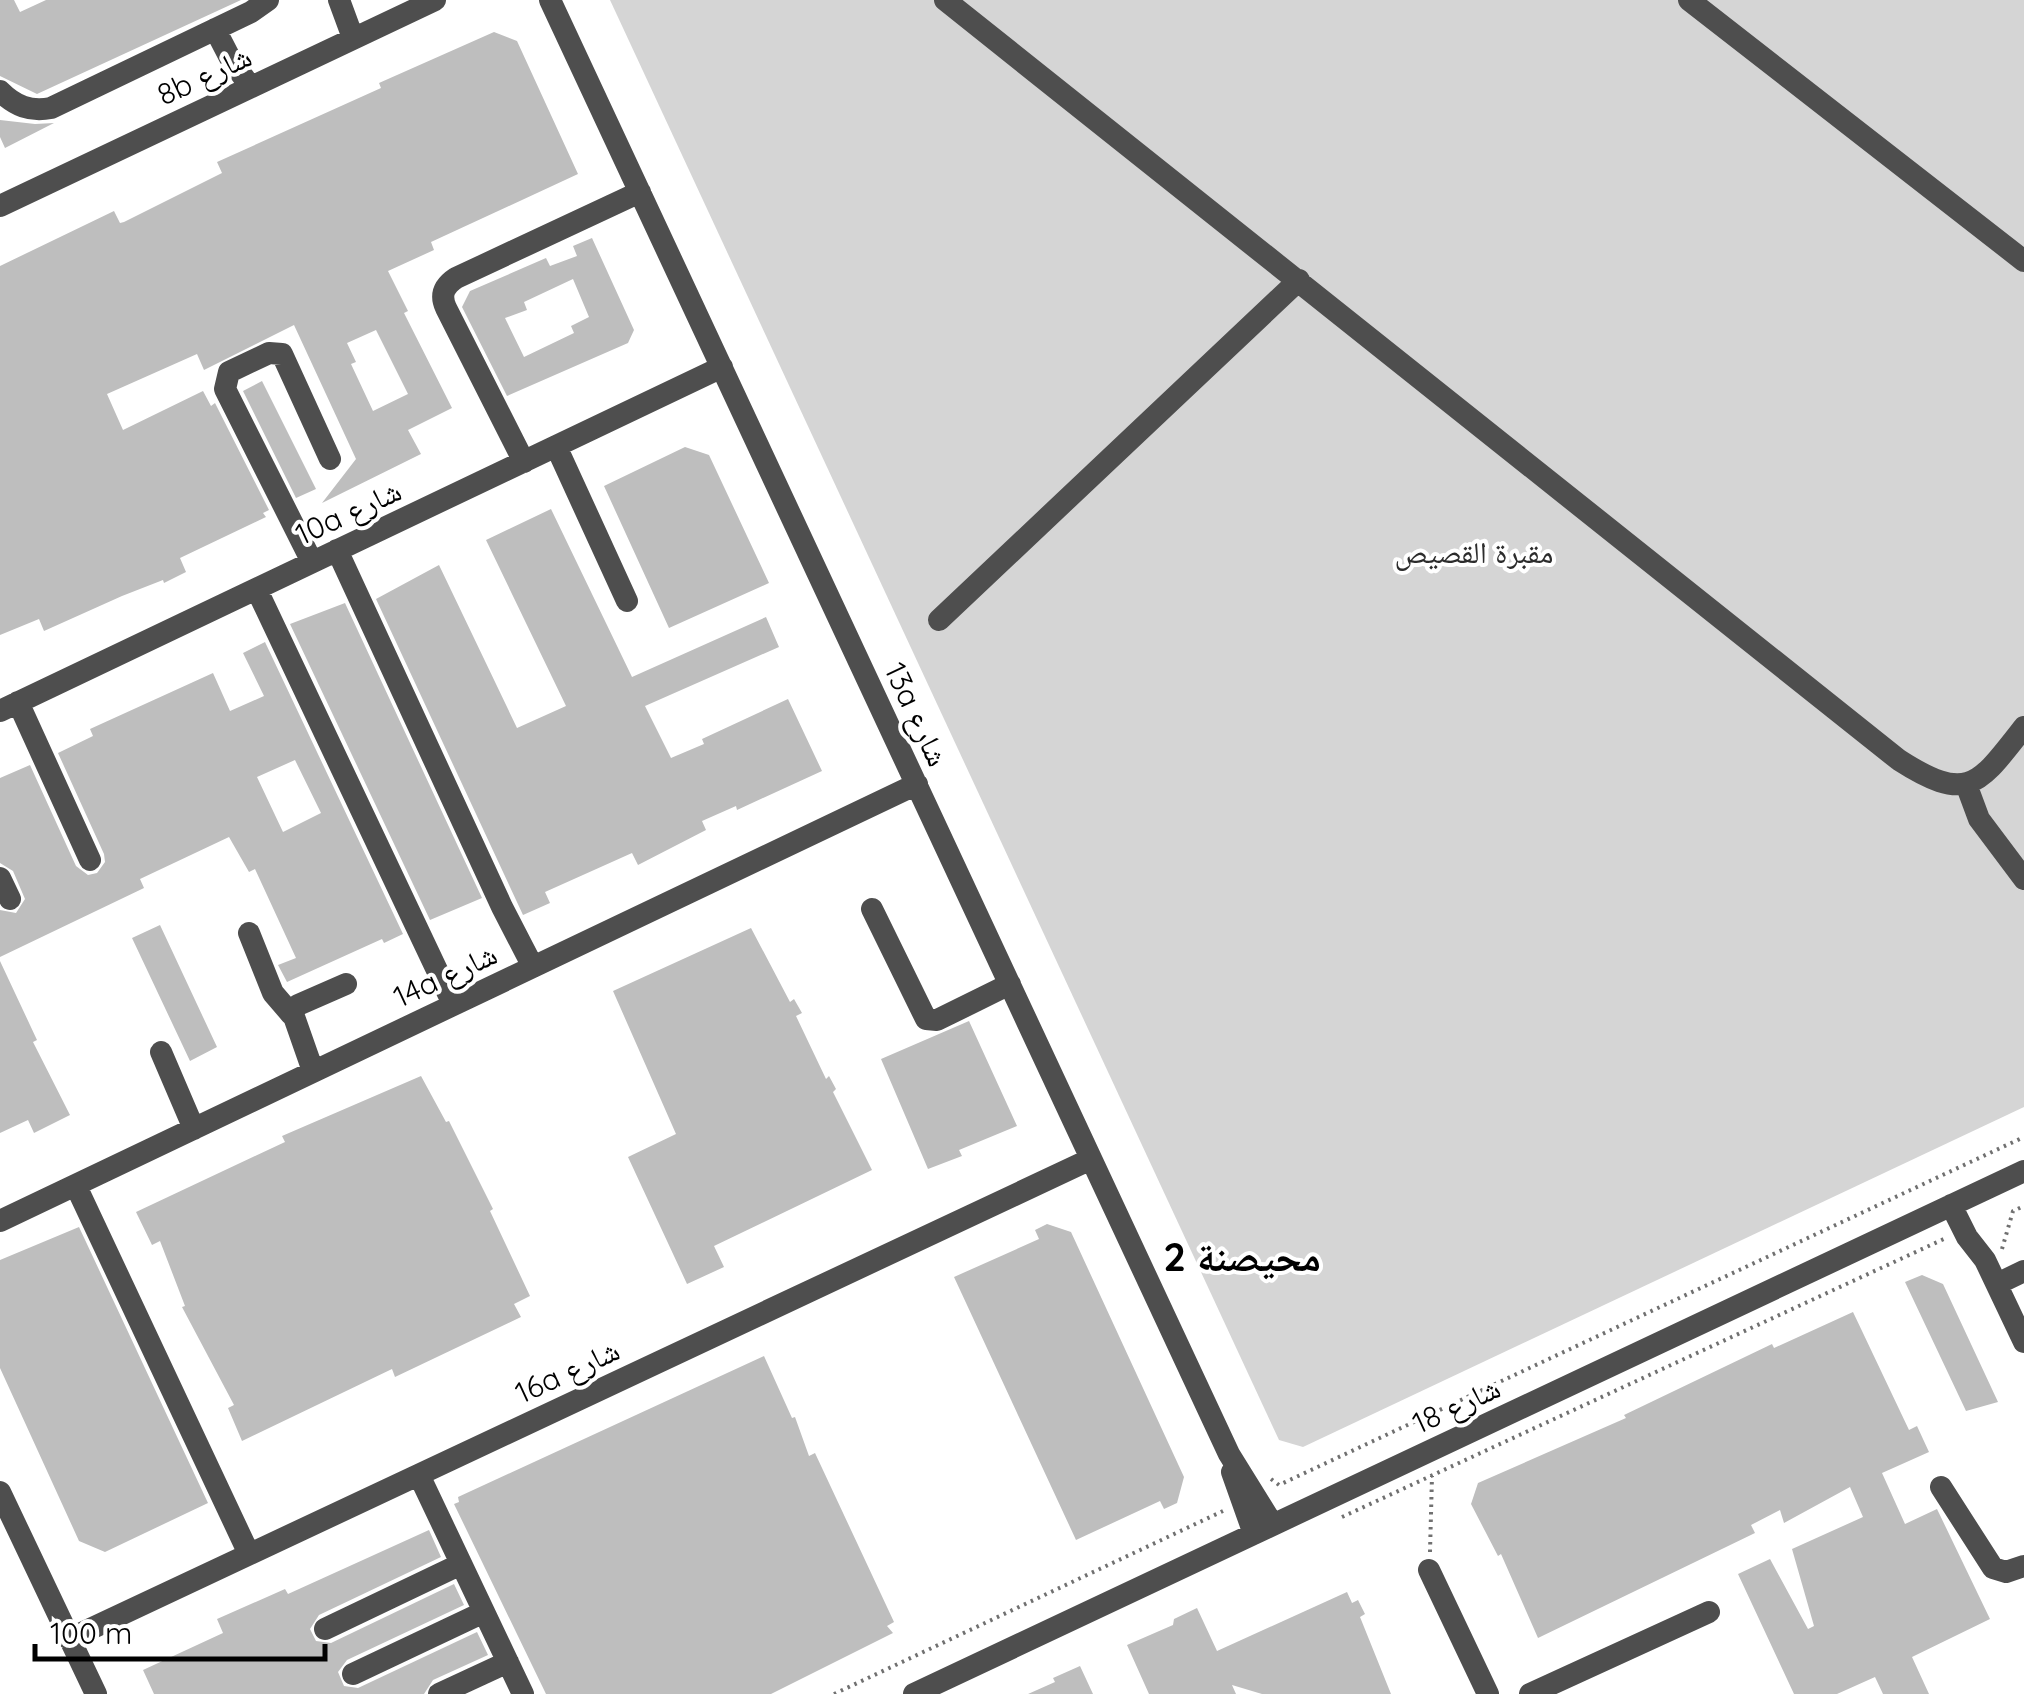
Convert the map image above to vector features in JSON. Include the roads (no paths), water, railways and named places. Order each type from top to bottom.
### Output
[{"type":"street","points":[[0,91],[19,106],[51,108],[215,30],[268,0]]},
{"type":"street","points":[[339,0],[353,38]]},
{"type":"street","name":"8b شارع","points":[[0,206],[434,0]]},
{"type":"street","name":"13a شارع","points":[[550,0],[1235,1462],[1232,1474],[1264,1529]]},
{"type":"street","points":[[945,0],[1899,760],[1931,778],[1956,786],[1966,784],[1986,776],[2024,728]]},
{"type":"street","points":[[1688,0],[2024,260]]},
{"type":"street","points":[[215,30],[230,60],[250,86]]},
{"type":"street","points":[[524,462],[442,294],[456,278],[640,192]]},
{"type":"street","points":[[940,620],[1299,280]]},
{"type":"street","points":[[312,562],[225,389],[229,372],[270,352],[282,354],[330,459]]},
{"type":"street","name":"10a شارع","points":[[9,706],[722,367]]},
{"type":"street","points":[[556,446],[628,602]]},
{"type":"street","points":[[336,550],[533,967]]},
{"type":"street","points":[[257,590],[453,1004]]},
{"type":"street","points":[[9,706],[90,860]]},
{"type":"street","name":"14a شارع","points":[[0,1222],[917,784]]},
{"type":"street","points":[[1966,784],[1979,819],[2024,880]]},
{"type":"street","points":[[872,908],[926,1019],[937,1020],[1010,984]]},
{"type":"street","points":[[249,933],[274,993],[291,1014],[313,1071]]},
{"type":"street","points":[[291,1014],[298,1005],[346,984]]},
{"type":"street","points":[[161,1052],[194,1129]]},
{"type":"street","name":"16a شارع","points":[[69,1639],[1091,1158]]},
{"type":"street","name":"شارع 18","points":[[914,1694],[2024,1170]]},
{"type":"street","points":[[76,1186],[249,1554]]},
{"type":"street","points":[[1960,1201],[1967,1237],[1985,1260],[2024,1342]]},
{"type":"street","points":[[1997,1284],[2024,1270]]},
{"type":"street","points":[[418,1474],[523,1694]]},
{"type":"street","points":[[1940,1487],[1993,1568],[2006,1572],[2024,1566]]},
{"type":"street","points":[[0,1492],[96,1694]]},
{"type":"street","points":[[325,1629],[462,1564]]},
{"type":"street","points":[[1429,1570],[1488,1694]]},
{"type":"street","points":[[353,1674],[484,1612]]},
{"type":"street","points":[[1530,1694],[1710,1612]]},
{"type":"street","points":[[440,1694],[508,1662]]},
{"type":"district","name":"محيصنة 2","points":[[1242,1256]]},
{"type":"park label","name":"مقبرة القصيص","points":[[1474,552]]}]
